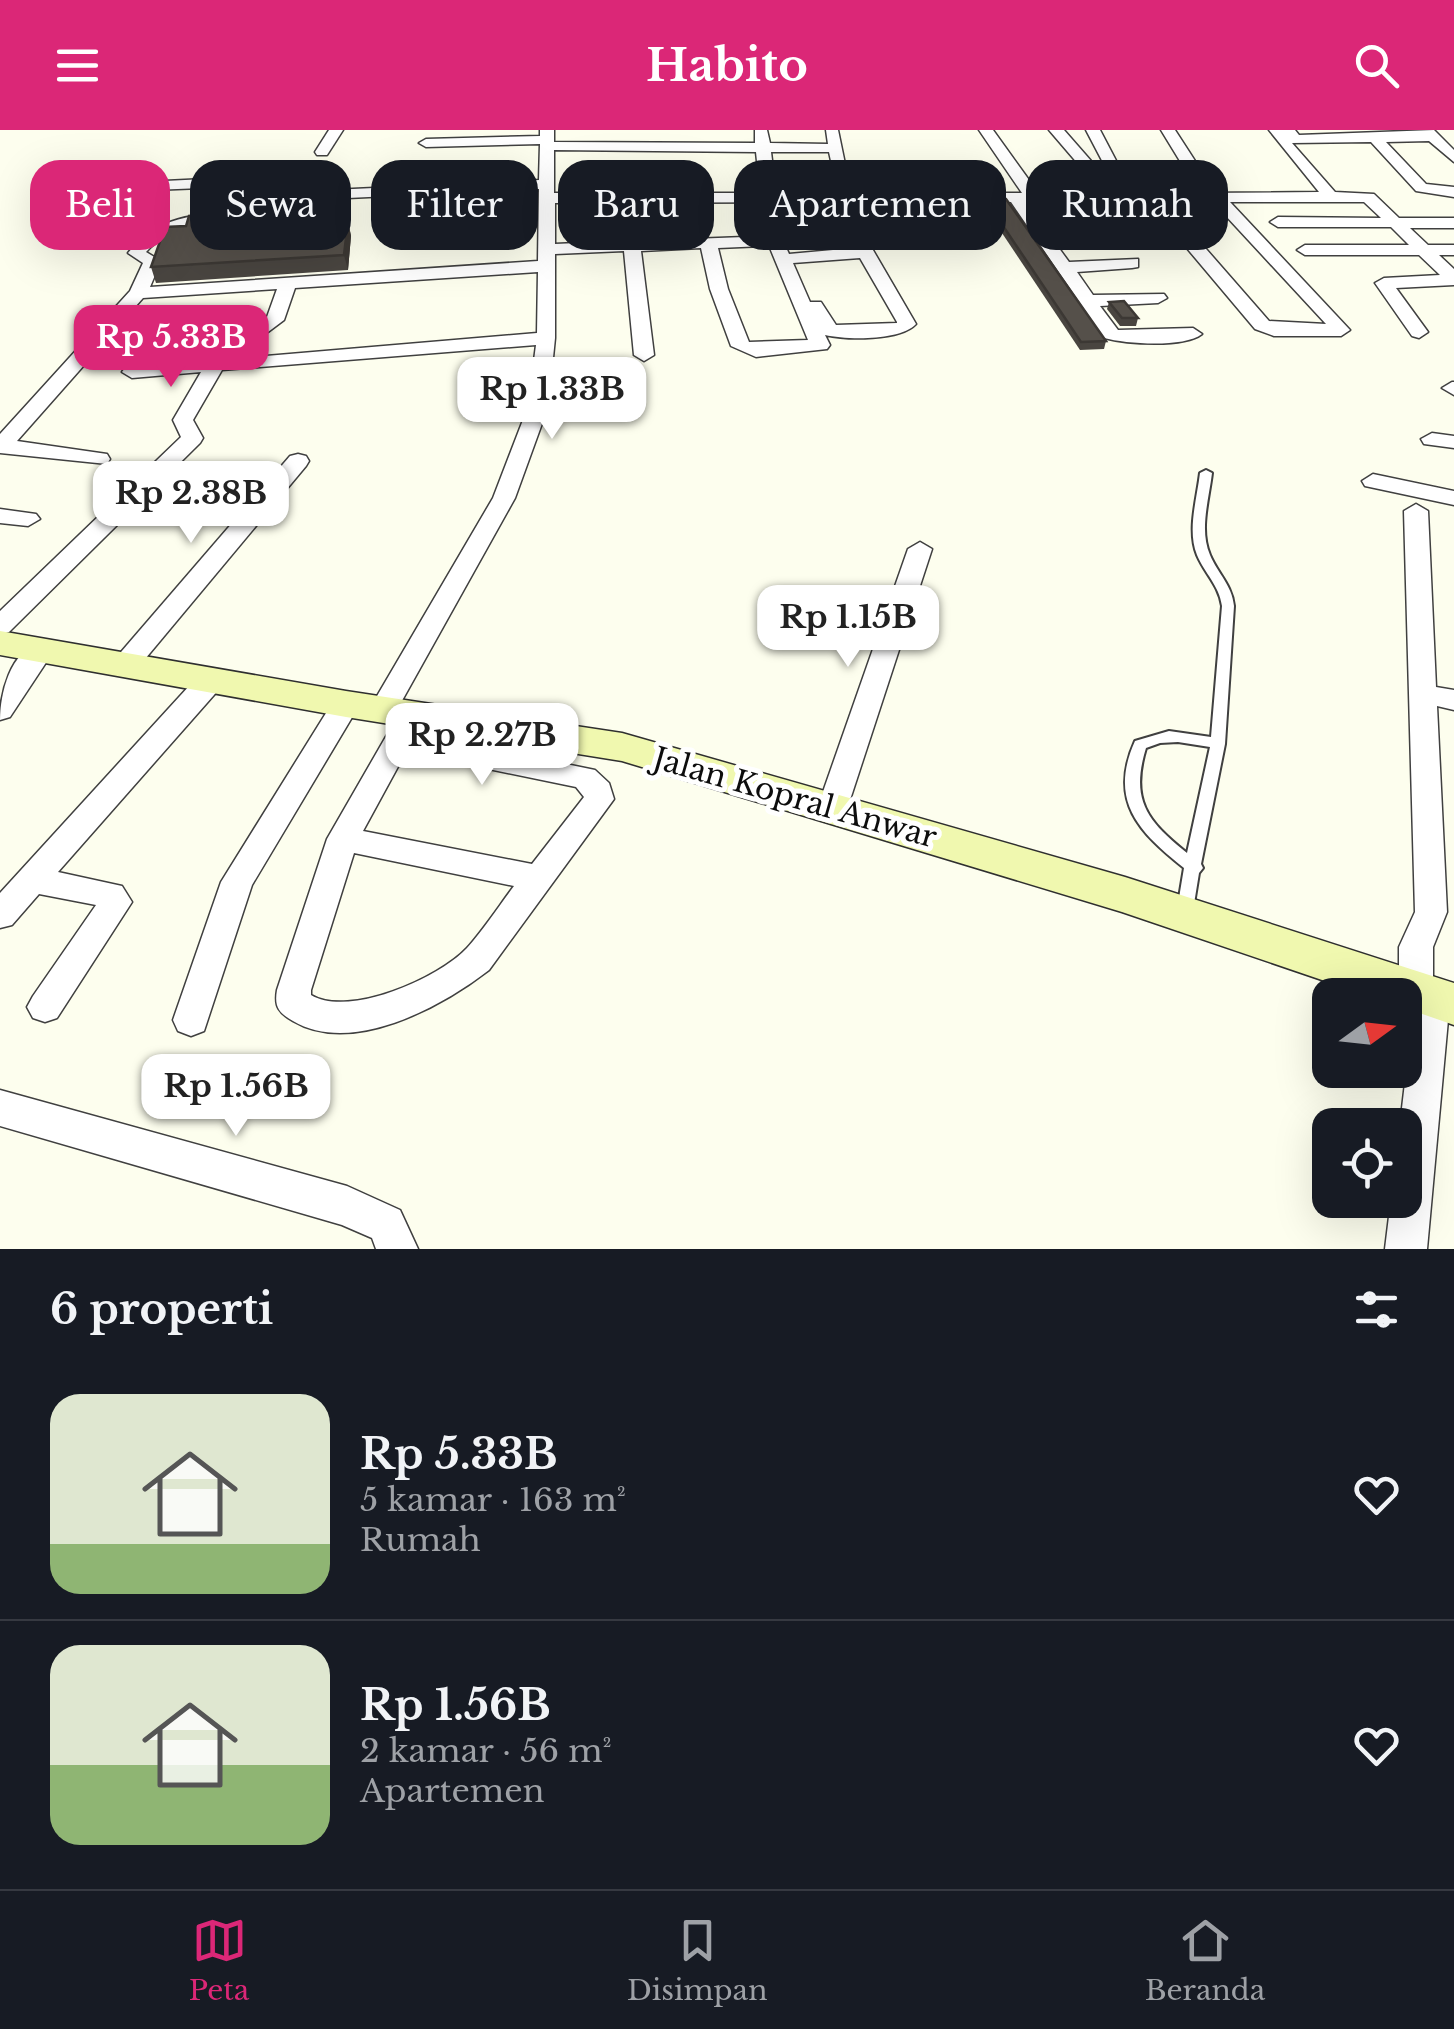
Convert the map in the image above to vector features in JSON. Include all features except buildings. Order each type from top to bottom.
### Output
[{"type":"street","points":[[322,152],[336,130]]},
{"type":"street","points":[[636,149],[638,130]]},
{"type":"street","points":[[760,130],[768,190],[834,194],[845,190],[831,130]]},
{"type":"street","points":[[986,130],[1026,188]]},
{"type":"street","points":[[1056,130],[1082,160]]},
{"type":"street","points":[[1168,130],[1187,160]]},
{"type":"street","points":[[1274,130],[1330,196]]},
{"type":"street","points":[[1286,130],[1294,139],[1429,134],[1454,158]]},
{"type":"street","points":[[1068,145],[1097,137],[1108,160]]},
{"type":"street","points":[[1374,138],[1421,188],[1454,192]]},
{"type":"street","points":[[386,717],[584,778],[592,784],[599,799],[477,960],[420,998],[324,1017],[300,1010],[292,1002],[343,839],[386,717],[504,498],[538,407],[546,338],[547,139]]},
{"type":"street","points":[[426,143],[547,139],[636,149],[838,148]]},
{"type":"street","points":[[439,160],[444,142]]},
{"type":"street","points":[[351,189],[734,196]]},
{"type":"street","points":[[1006,197],[1026,197]]},
{"type":"street","points":[[1014,197],[1026,214]]},
{"type":"street","points":[[1228,197],[1397,198]]},
{"type":"street","points":[[1368,197],[1453,277]]},
{"type":"street","points":[[1197,250],[1262,325],[1274,330],[1341,330],[1228,210]]},
{"type":"street","points":[[1,446],[138,293],[152,262],[136,254],[153,232],[190,218]]},
{"type":"street","points":[[1278,222],[1454,223]]},
{"type":"street","points":[[764,241],[777,246],[820,345],[756,351],[741,346],[719,290],[708,242],[764,241]]},
{"type":"street","points":[[138,293],[288,284],[596,250]]},
{"type":"street","points":[[629,250],[644,355]]},
{"type":"street","points":[[790,250],[793,258],[827,330],[905,326],[906,321],[866,252],[793,258]]},
{"type":"street","points":[[1051,250],[1116,336],[1193,334]]},
{"type":"street","points":[[1305,250],[1454,250]]},
{"type":"street","points":[[1064,268],[1132,264]]},
{"type":"street","points":[[1419,332],[1384,283],[1453,277]]},
{"type":"street","points":[[99,340],[261,328],[274,320],[288,284]]},
{"type":"street","points":[[1087,302],[1158,298]]},
{"type":"street","points":[[132,372],[546,338]]},
{"type":"street","points":[[0,626],[192,438],[183,420],[215,366]]},
{"type":"street","points":[[1,446],[99,459]]},
{"type":"street","points":[[125,665],[298,461]]},
{"type":"street","points":[[1373,481],[1454,498]]},
{"type":"street","points":[[1406,1249],[1435,998],[1416,947],[1431,912],[1416,511]]},
{"type":"street","points":[[0,516],[28,519]]},
{"type":"street","points":[[832,809],[920,549]]},
{"type":"street","name":"Jalan Kopral Anwar","points":[[0,643],[211,680],[386,717],[622,747],[1125,895],[1435,998]]},
{"type":"street","points":[[0,710],[40,652]]},
{"type":"street","points":[[0,915],[211,680]]},
{"type":"street","points":[[1424,694],[1454,700]]},
{"type":"street","points":[[190,1020],[237,882],[386,717]]},
{"type":"street","points":[[343,839],[537,878]]},
{"type":"street","points":[[29,879],[111,896],[116,902],[45,1007]]},
{"type":"street","points":[[0,1108],[347,1206],[386,1224],[397,1249]]},
{"type":"lane","points":[[1184,917],[1218,744],[1227,592],[1201,546],[1206,473]]},
{"type":"lane","points":[[1195,868],[1148,832],[1128,784],[1140,745],[1154,738],[1172,734],[1218,744]]}]
